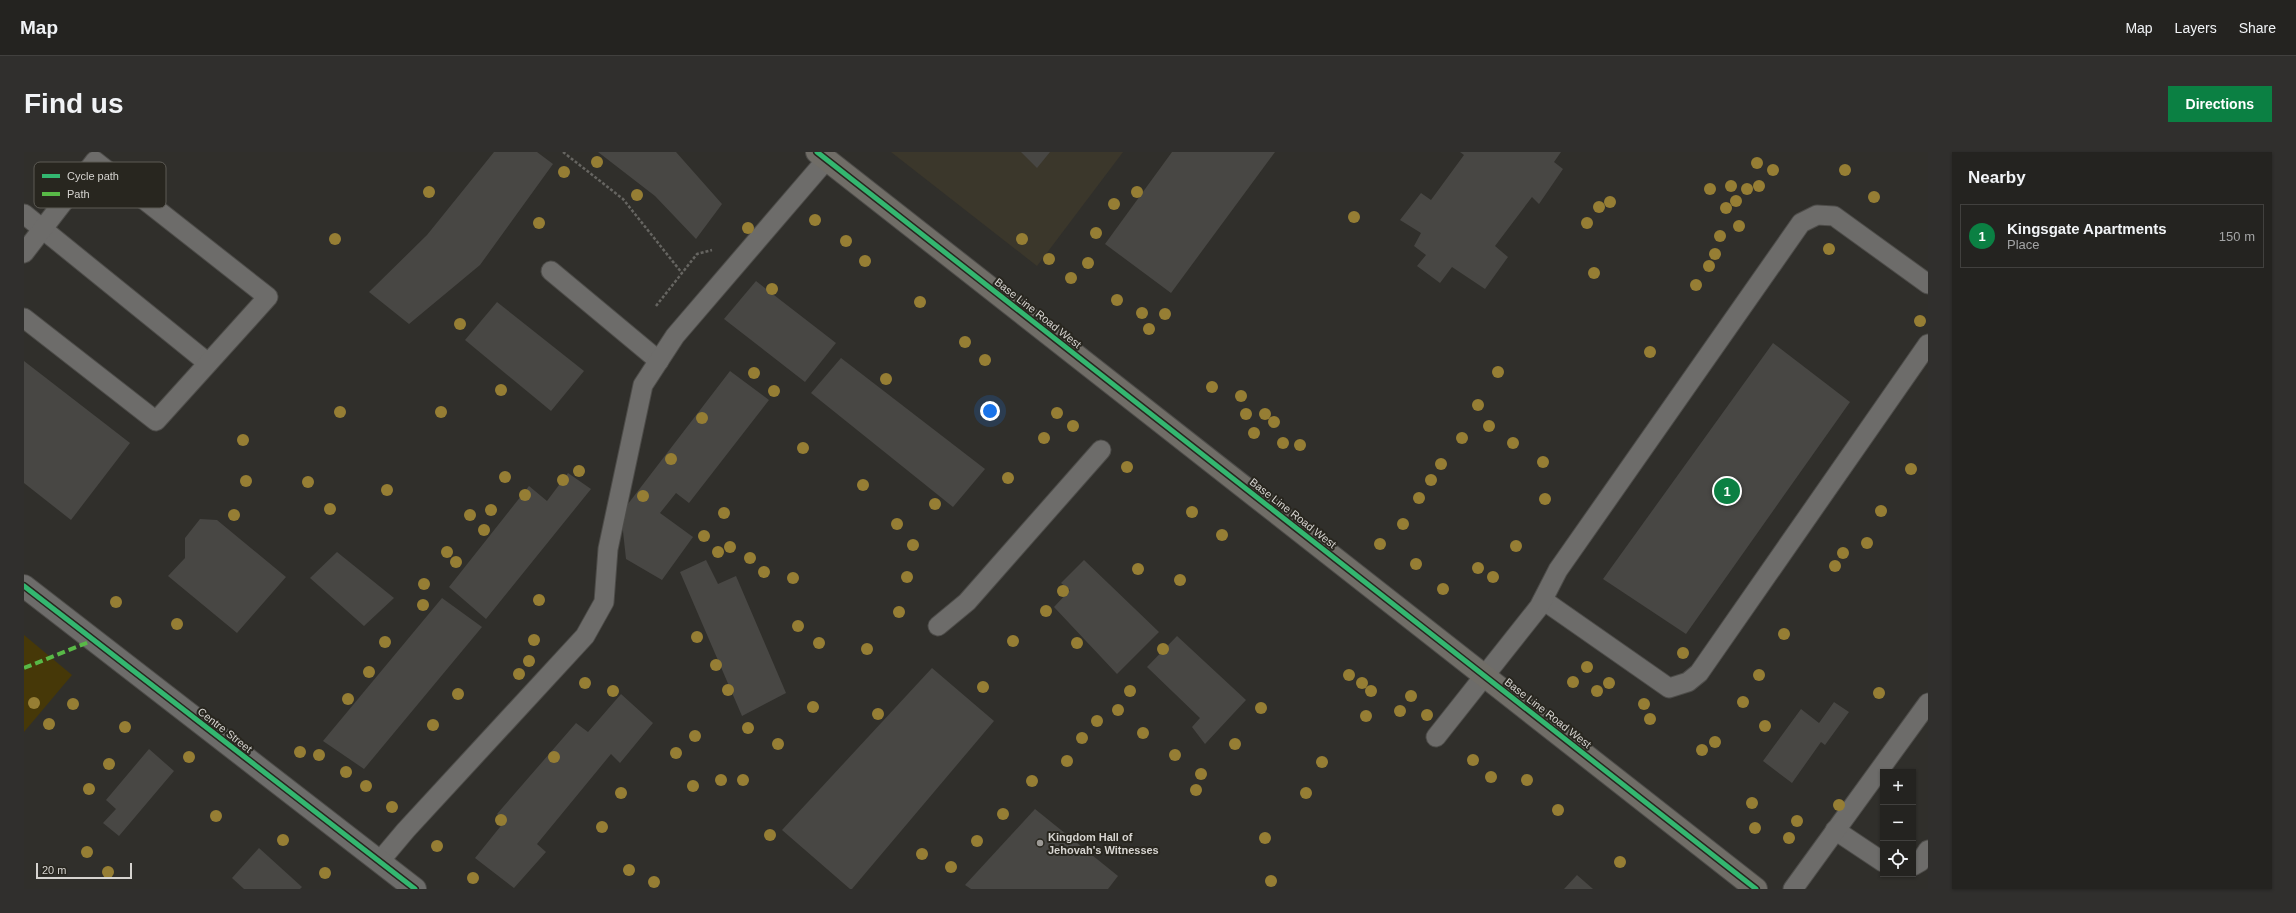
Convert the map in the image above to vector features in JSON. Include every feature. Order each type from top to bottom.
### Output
[{"type":"street","name":"Base Line Road West","points":[[822,156],[1756,889]]},
{"type":"street","name":"Centre Street","points":[[24,586],[415,889]]},
{"type":"lane","points":[[379,862],[406,830],[586,636],[604,602],[608,549],[643,385],[675,336],[822,156]]},
{"type":"lane","points":[[24,253],[56,208]]},
{"type":"lane","points":[[24,318],[156,421],[268,298],[155,208]]},
{"type":"lane","points":[[24,214],[208,363]]},
{"type":"lane","points":[[1436,737],[1543,600],[1558,570],[1801,223],[1817,215],[1834,216],[1928,284]]},
{"type":"lane","points":[[551,271],[659,360]]},
{"type":"lane","points":[[1543,600],[1669,688],[1688,682],[1699,673],[1928,344]]},
{"type":"lane","points":[[938,626],[967,602],[1101,450]]},
{"type":"lane","points":[[1793,889],[1928,702]]},
{"type":"lane","points":[[1835,830],[1880,860]]},
{"type":"lane","points":[[1916,864],[1920,862],[1928,850]]},
{"type":"path","points":[[563,152],[623,199],[682,273]]},
{"type":"shaded area","points":[[891,152],[1123,152],[1037,266]]},
{"type":"shaded area","points":[[24,635],[72,675],[24,732]]},
{"type":"building","points":[[494,152],[537,152],[553,164],[480,265],[409,324],[369,292],[427,235]]},
{"type":"building","points":[[598,152],[676,152],[722,204],[696,239],[655,196]]},
{"type":"building","points":[[1021,152],[1050,152],[1037,168]]},
{"type":"building","points":[[1172,152],[1275,152],[1171,293],[1105,244]]},
{"type":"building","points":[[1460,152],[1561,152],[1554,162],[1563,169],[1539,204],[1532,197],[1495,246],[1508,257],[1485,289],[1452,267],[1440,283],[1417,266],[1426,255],[1414,246],[1421,233],[1400,220],[1421,193],[1431,200],[1464,155]]},
{"type":"building","points":[[756,281],[836,343],[805,382],[724,319]]},
{"type":"building","points":[[497,302],[584,371],[551,411],[465,340]]},
{"type":"building","points":[[1773,343],[1850,402],[1686,634],[1603,579]]},
{"type":"building","points":[[841,358],[985,469],[953,507],[811,393]]},
{"type":"building","points":[[24,361],[130,443],[71,520],[24,483]]},
{"type":"building","points":[[730,371],[769,400],[689,503],[676,493],[660,513],[693,537],[662,580],[626,559],[621,513]]},
{"type":"building","points":[[568,473],[591,489],[486,619],[449,587],[529,486],[547,501]]},
{"type":"building","points":[[200,519],[217,520],[286,577],[237,633],[168,576],[185,558],[185,538]]},
{"type":"building","points":[[337,552],[394,598],[364,626],[310,578]]},
{"type":"building","points":[[706,560],[718,584],[736,576],[786,693],[742,716],[680,572]]},
{"type":"building","points":[[1084,560],[1159,632],[1117,674],[1054,607],[1070,590],[1061,583]]},
{"type":"building","points":[[442,598],[482,627],[364,769],[323,741]]},
{"type":"building","points":[[1177,636],[1246,700],[1205,744],[1192,727],[1200,718],[1147,667]]},
{"type":"building","points":[[932,668],[994,721],[852,889],[850,889],[782,830]]},
{"type":"building","points":[[621,694],[653,723],[620,763],[611,754],[537,844],[546,852],[514,888],[475,858],[504,822],[497,814],[576,723],[588,732]]},
{"type":"building","points":[[1834,702],[1849,712],[1825,745],[1821,742],[1792,783],[1763,761],[1801,709],[1819,723]]},
{"type":"building","points":[[149,749],[174,771],[119,836],[103,823],[116,809],[106,800]]},
{"type":"building","name":"Kingdom Hall of Jehovah's Witnesses","points":[[1035,809],[1118,876],[1108,889],[971,889],[965,885]]},
{"type":"building","points":[[259,848],[302,887],[300,889],[244,889],[232,878]]},
{"type":"building","points":[[1577,875],[1593,889],[1564,889]]},
{"type":"marked path","points":[[24,668],[94,640]]},
{"type":"cycle path","points":[[817,152],[1756,889]]},
{"type":"cycle path","points":[[24,586],[415,889]]},
{"type":"place","name":"Kingsgate Apartments","points":[[1727,491]]},
{"type":"place","name":"Kingdom Hall of Jehovah's Witnesses","points":[[1040,843]]}]
